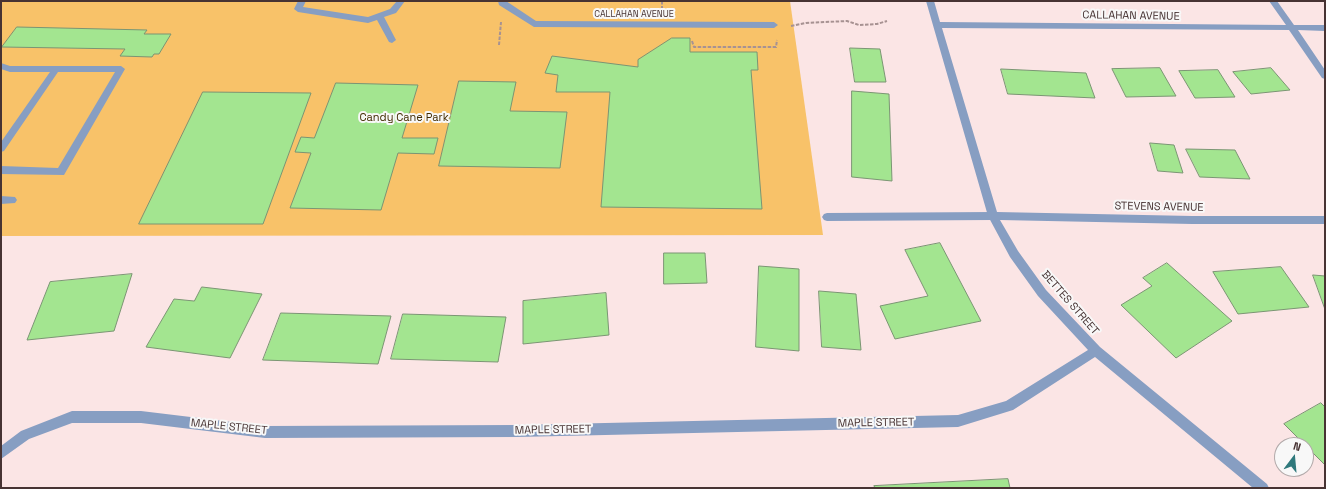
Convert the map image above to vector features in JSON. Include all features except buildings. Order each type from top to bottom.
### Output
[{"type":"street","points":[[302,1],[298,9],[368,20],[393,11],[401,1]]},
{"type":"street","name":"CALLAHAN AVENUE","points":[[502,1],[502,3],[534,24],[774,25]]},
{"type":"street","name":"BETTES STREET","points":[[930,1],[993,216],[1014,254],[1042,293],[1096,351],[1263,488]]},
{"type":"street","points":[[1273,1],[1325,76]]},
{"type":"street","points":[[379,16],[392,40]]},
{"type":"street","name":"CALLAHAN AVENUE","points":[[937,25],[1325,28]]},
{"type":"street","points":[[1,66],[10,69],[121,68],[61,172],[1,170]]},
{"type":"street","points":[[1,149],[56,69]]},
{"type":"street","points":[[1,200],[12,200]]},
{"type":"street","name":"STEVENS AVENUE","points":[[827,218],[993,216],[1192,220],[1325,220]]},
{"type":"street","name":"MAPLE STREET","points":[[1,453],[25,435],[72,417],[141,417],[265,432],[517,431],[958,421],[1009,406],[1096,351]]},
{"type":"green space","name":"Candy Cane Park","points":[[1,1],[790,1],[823,235],[1,236]]}]
